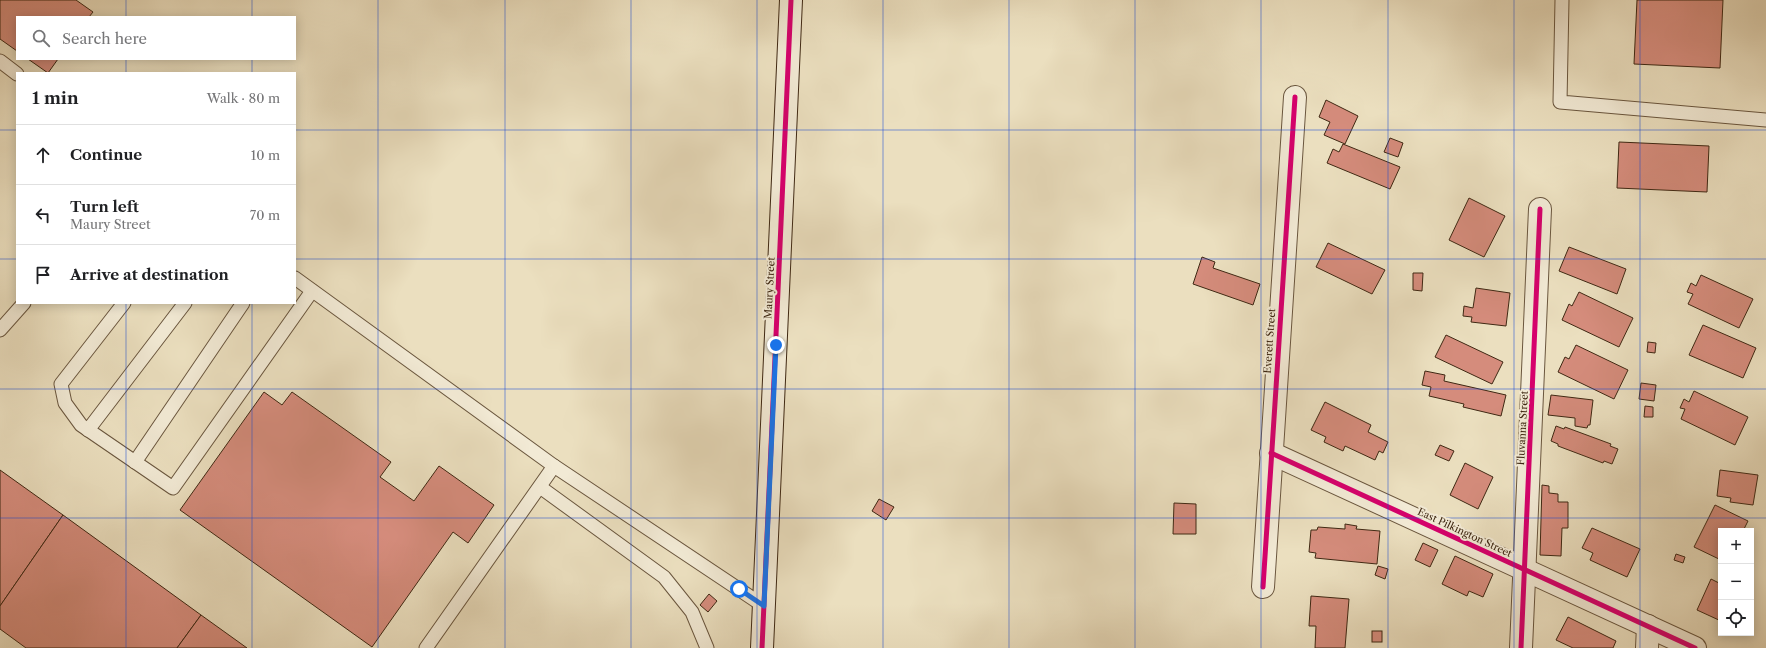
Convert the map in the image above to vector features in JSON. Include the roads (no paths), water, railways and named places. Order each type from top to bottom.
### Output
[{"type":"street","name":"Maury Street","points":[[762,648],[791,0]]},
{"type":"street","name":"Everett Street","points":[[1263,587],[1295,97]]},
{"type":"street","name":"Fluvanna Street","points":[[1521,648],[1540,209]]},
{"type":"street","name":"East Pilkington Street","points":[[1271,453],[1695,648]]},
{"type":"street","points":[[1647,648],[1648,626]]},
{"type":"lane","points":[[1562,0],[1560,102],[1766,120]]},
{"type":"lane","points":[[0,62],[16,73]]},
{"type":"lane","points":[[296,279],[554,466],[764,606]]},
{"type":"lane","points":[[123,304],[61,384],[65,403],[81,425],[173,488],[312,291]]},
{"type":"lane","points":[[0,330],[23,304]]},
{"type":"lane","points":[[88,430],[184,304]]},
{"type":"lane","points":[[135,462],[241,304]]},
{"type":"lane","points":[[426,648],[554,466]]},
{"type":"lane","points":[[540,487],[664,577],[692,612],[707,648]]}]
